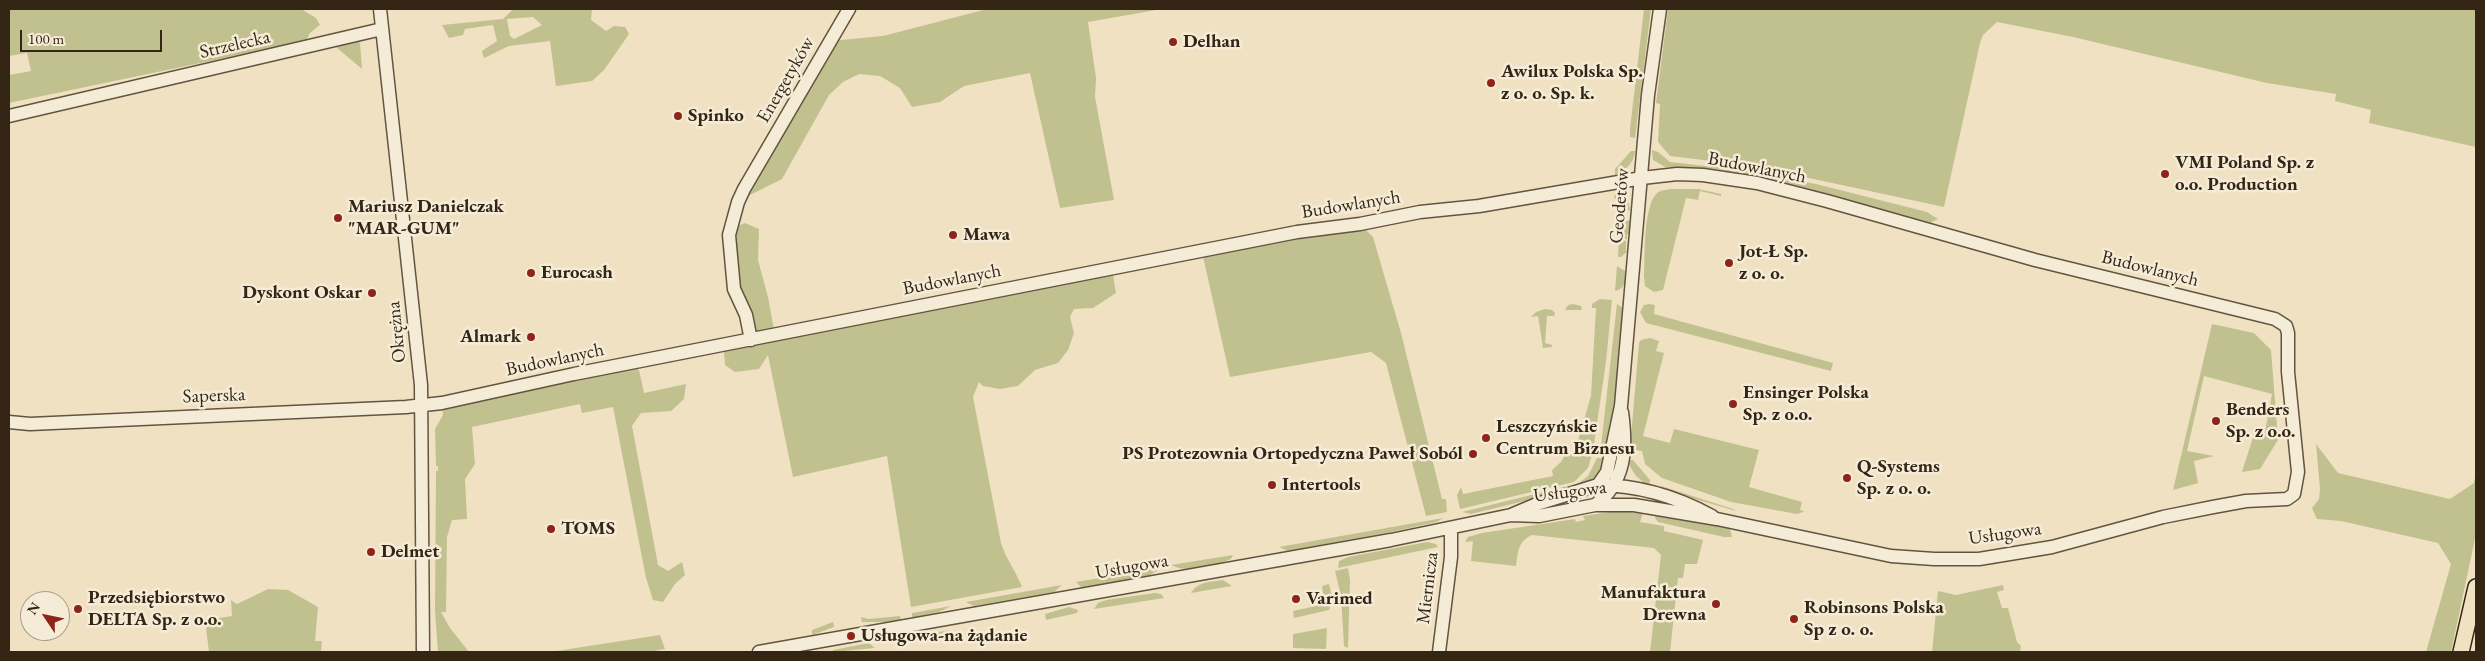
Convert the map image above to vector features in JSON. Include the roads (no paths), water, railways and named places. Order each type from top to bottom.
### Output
[{"type":"main road","points":[[2461,652],[2476,587]]},
{"type":"street","name":"Okrężna","points":[[380,9],[420,366],[422,406],[423,652]]},
{"type":"street","name":"Energetyków","points":[[751,340],[746,315],[734,289],[729,235],[732,220],[744,188],[849,9]]},
{"type":"street","name":"Geodetów","points":[[1607,472],[1621,406],[1648,95],[1660,9]]},
{"type":"street","name":"Strzelecka","points":[[9,116],[382,30]]},
{"type":"street","name":"Budowlanych","points":[[422,406],[986,292],[1297,232],[1360,224],[1420,212],[1479,206],[1642,178],[1677,174],[1703,175],[1757,184],[1827,201],[2035,260],[2281,321],[2286,326],[2288,333],[2287,359],[2298,472],[2294,494]]},
{"type":"street","name":"Saperska","points":[[9,422],[30,424],[422,406]]},
{"type":"street","name":"Geodetów","points":[[1615,486],[1622,462],[1625,433],[1621,406]]},
{"type":"street","points":[[1622,462],[1632,480],[1642,488]]},
{"type":"street","name":"Usługowa","points":[[1598,485],[1607,472],[1623,496],[1634,505]]},
{"type":"street","name":"Usługowa","points":[[759,652],[1452,528],[1510,515],[1537,504],[1598,485],[1642,488],[1692,505],[1717,519]]},
{"type":"street","points":[[1595,505],[1615,486]]},
{"type":"street","name":"Usługowa","points":[[1510,515],[1539,516],[1595,505],[1634,505],[1688,516],[1717,519],[1760,530],[1891,556],[1934,559],[1979,559],[2052,547],[2190,511],[2246,501],[2288,499],[2294,494]]},
{"type":"street","name":"Miernicza","points":[[1439,652],[1451,557],[1452,528]]},
{"type":"place","name":"Delhan","points":[[1173,42]]},
{"type":"place","name":"Awilux Polska Sp. z o. o. Sp. k.","points":[[1491,83]]},
{"type":"place","name":"Spinko","points":[[678,116]]},
{"type":"place","name":"VMI Poland Sp. z o.o. Production","points":[[2165,174]]},
{"type":"place","name":"Mariusz Danielczak \"MAR-GUM\"","points":[[338,218]]},
{"type":"place","name":"Mawa","points":[[953,235]]},
{"type":"place","name":"Jot-Ł Sp. z o. o.","points":[[1729,263]]},
{"type":"place","name":"Eurocash","points":[[531,273]]},
{"type":"place","name":"Dyskont Oskar","points":[[372,293]]},
{"type":"place","name":"Almark","points":[[531,337]]},
{"type":"place","name":"Ensinger Polska Sp. z o.o.","points":[[1733,404]]},
{"type":"place","name":"Benders Sp. z o.o.","points":[[2216,421]]},
{"type":"place","name":"Leszczyńskie Centrum Biznesu","points":[[1486,438]]},
{"type":"place","name":"PS Protezownia Ortopedyczna Paweł Soból","points":[[1473,454]]},
{"type":"place","name":"Q-Systems Sp. z o. o.","points":[[1847,478]]},
{"type":"place","name":"Intertools","points":[[1272,485]]},
{"type":"place","name":"TOMS","points":[[551,529]]},
{"type":"place","name":"Delmet","points":[[371,552]]},
{"type":"place","name":"Varimed","points":[[1296,599]]},
{"type":"place","name":"Manufaktura Drewna","points":[[1716,604]]},
{"type":"place","name":"Przedsiębiorstwo DELTA Sp. z o.o.","points":[[78,609]]},
{"type":"place","name":"Robinsons Polska Sp z o. o.","points":[[1794,619]]},
{"type":"place","name":"Usługowa-na żądanie","points":[[851,636]]}]
